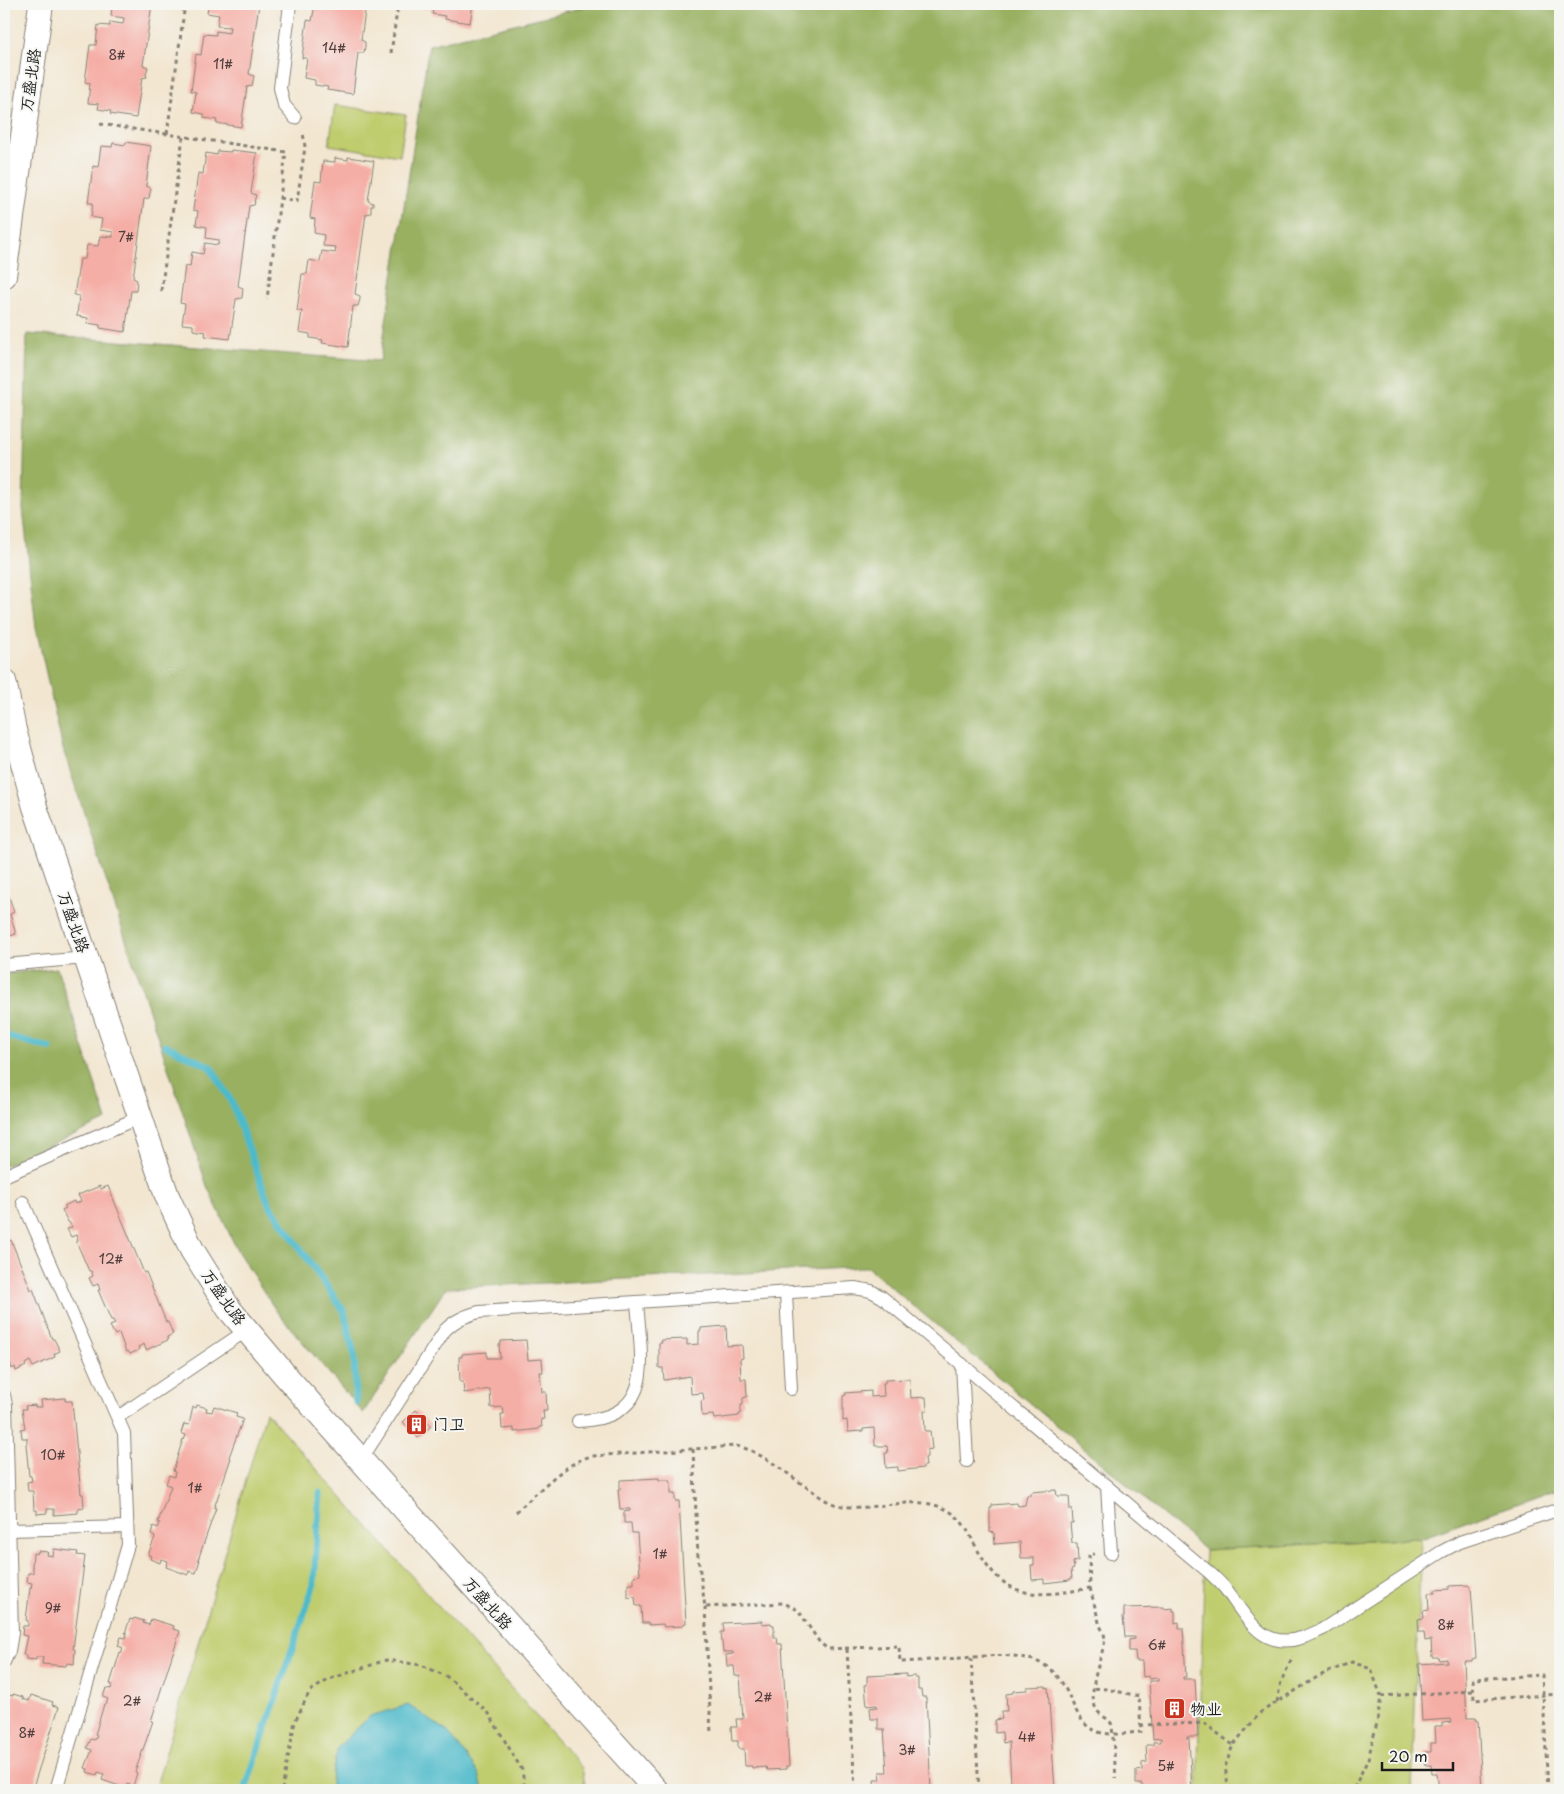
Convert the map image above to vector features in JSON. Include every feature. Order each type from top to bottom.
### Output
[{"type":"street","name":"万盛北路","points":[[4,276],[41,4]]},
{"type":"street","name":"万盛北路","points":[[4,681],[14,730],[35,807],[167,1196],[192,1250],[230,1309],[247,1330],[656,1790]]},
{"type":"lane","points":[[290,4],[280,88],[284,104],[295,118]]},
{"type":"lane","points":[[4,965],[86,958]]},
{"type":"lane","points":[[4,1176],[140,1117]]},
{"type":"lane","points":[[23,1202],[124,1433],[128,1545],[56,1790]]},
{"type":"lane","points":[[361,1460],[442,1336],[452,1323],[460,1318],[479,1312],[855,1288],[872,1291],[882,1297],[1212,1574],[1227,1590],[1242,1614],[1256,1629],[1270,1638],[1285,1641],[1302,1638],[1322,1629],[1441,1552],[1460,1542],[1560,1509]]},
{"type":"lane","points":[[786,1293],[791,1389]]},
{"type":"lane","points":[[578,1421],[601,1420],[612,1416],[622,1410],[637,1390],[641,1377],[638,1302]]},
{"type":"lane","points":[[118,1417],[247,1330]]},
{"type":"lane","points":[[962,1364],[967,1461]]},
{"type":"lane","points":[[4,1395],[6,1404],[12,1633],[9,1651],[4,1662]]},
{"type":"lane","points":[[1107,1486],[1111,1554]]},
{"type":"lane","points":[[9,1530],[127,1526]]},
{"type":"path","points":[[167,134],[185,4]]},
{"type":"path","points":[[391,53],[398,4]]},
{"type":"path","points":[[280,198],[298,201],[305,147],[303,132],[295,118]]},
{"type":"path","points":[[100,124],[286,152],[267,299]]},
{"type":"path","points":[[161,291],[183,137]]},
{"type":"path","points":[[516,1512],[568,1466],[583,1458],[693,1448],[744,1447],[837,1505],[858,1507],[914,1503],[946,1509],[958,1516],[995,1575],[1014,1589],[1025,1593],[1058,1594],[1090,1588]]},
{"type":"path","points":[[693,1448],[698,1557],[705,1607],[711,1734]]},
{"type":"path","points":[[1111,1554],[1089,1554],[1090,1588],[1105,1640],[1092,1688],[1095,1706],[1099,1713],[1110,1722],[1113,1734],[1116,1778]]},
{"type":"path","points":[[705,1607],[784,1604],[798,1610],[823,1646],[828,1649],[899,1646],[900,1662],[1015,1656],[1038,1662],[1046,1666],[1063,1683],[1079,1716],[1090,1728],[1113,1734],[1141,1732],[1139,1696],[1092,1688]]},
{"type":"path","points":[[1276,1702],[1281,1681],[1302,1638]]},
{"type":"path","points":[[847,1649],[855,1790]]},
{"type":"path","points":[[972,1658],[979,1790]]},
{"type":"path","points":[[282,1790],[295,1721],[310,1691],[330,1679],[386,1660],[421,1665],[446,1676],[488,1712],[522,1770],[525,1790]]},
{"type":"path","points":[[1229,1790],[1224,1767],[1233,1745],[1260,1712],[1319,1676],[1352,1662],[1371,1669],[1381,1696],[1378,1722],[1368,1759],[1353,1790]]},
{"type":"path","points":[[1548,1790],[1544,1695],[1542,1674],[1473,1679],[1474,1700],[1544,1695],[1560,1694]]},
{"type":"path","points":[[1381,1696],[1474,1691]]},
{"type":"path","points":[[1140,1725],[1204,1723],[1233,1745]]},
{"type":"green space","points":[[596,4],[1560,4],[1560,1488],[1421,1538],[1205,1550],[867,1267],[446,1288],[363,1413],[277,1312],[238,1252],[207,1186],[63,749],[36,628],[23,508],[27,334],[380,361],[429,45]]},
{"type":"green space","points":[[335,105],[406,115],[400,156],[329,145]]},
{"type":"green space","points":[[57,968],[107,1120],[4,1166],[4,974]]},
{"type":"green space","points":[[266,1412],[582,1768],[586,1790],[155,1790]]},
{"type":"green space","points":[[1421,1538],[1412,1790],[1197,1790],[1205,1550]]},
{"type":"water","points":[[408,1705],[448,1732],[479,1774],[483,1790],[331,1790],[331,1778],[338,1747],[370,1716]]},
{"type":"building","points":[[106,4],[152,4],[143,65],[148,67],[147,77],[142,78],[136,118],[110,114],[111,111],[98,109],[99,104],[88,103],[90,83],[85,82],[90,45],[96,45],[98,25],[110,26],[110,22],[123,24],[124,18],[111,16],[112,6]]},
{"type":"building","points":[[209,4],[259,4],[249,74],[254,76],[252,86],[247,87],[241,127],[216,123],[217,120],[204,118],[204,114],[193,112],[196,92],[191,91],[196,54],[201,55],[204,34],[216,35],[216,31],[229,33],[230,27],[217,26],[219,15],[207,13]]},
{"type":"building","points":[[315,4],[366,4],[361,40],[365,42],[364,53],[358,53],[353,94],[327,90],[328,87],[315,85],[315,80],[304,78],[307,58],[302,58],[307,20],[312,21]]},
{"type":"building","points":[[422,4],[473,4],[470,23],[445,19],[445,16],[432,14],[433,9],[422,8]]},
{"type":"building","points":[[126,142],[151,146],[146,186],[151,188],[149,198],[144,199],[133,278],[137,280],[136,291],[131,291],[125,332],[100,328],[100,325],[87,323],[88,318],[77,316],[79,296],[74,295],[80,259],[85,259],[87,245],[98,246],[100,236],[113,237],[113,232],[100,230],[102,219],[91,217],[93,203],[88,203],[93,166],[98,167],[101,146],[112,147],[113,143],[125,145]]},
{"type":"building","points":[[231,150],[257,153],[251,193],[256,195],[255,202],[254,205],[249,206],[238,286],[243,288],[242,298],[236,299],[230,339],[205,336],[206,332],[193,330],[193,325],[182,324],[185,304],[180,303],[185,266],[190,267],[192,252],[203,254],[205,243],[218,245],[219,240],[206,238],[207,227],[196,225],[198,211],[193,210],[198,173],[203,174],[206,153],[217,155],[218,151],[231,152]]},
{"type":"building","points":[[348,157],[374,161],[368,201],[373,203],[373,206],[371,206],[371,213],[366,214],[355,294],[360,296],[360,299],[358,306],[353,306],[348,347],[322,343],[323,340],[310,338],[310,334],[299,332],[302,311],[297,311],[302,274],[307,274],[309,260],[320,262],[322,251],[335,253],[336,247],[323,246],[324,235],[314,233],[315,219],[310,218],[315,181],[321,182],[323,161],[335,162],[335,158],[348,160]]},
{"type":"building","points":[[4,881],[14,912],[10,914],[16,934],[6,937],[7,941],[4,942]]},
{"type":"building","points":[[100,1186],[101,1189],[108,1186],[144,1273],[146,1272],[166,1322],[168,1322],[173,1334],[167,1337],[168,1340],[146,1350],[144,1344],[138,1347],[139,1350],[130,1354],[128,1351],[126,1352],[119,1333],[115,1335],[110,1326],[115,1324],[111,1320],[98,1290],[100,1290],[98,1284],[93,1286],[89,1278],[93,1276],[76,1241],[78,1241],[76,1235],[71,1237],[67,1229],[72,1227],[62,1210],[66,1208],[64,1206],[74,1201],[75,1204],[81,1201],[78,1195]]},
{"type":"building","points":[[4,1228],[9,1241],[11,1240],[31,1290],[33,1289],[52,1339],[54,1339],[60,1351],[54,1354],[55,1357],[33,1367],[30,1361],[25,1364],[26,1366],[16,1371],[15,1367],[12,1369],[6,1350],[4,1351]]},
{"type":"building","points":[[726,1326],[727,1346],[742,1345],[743,1358],[740,1359],[741,1379],[746,1379],[747,1397],[743,1398],[741,1414],[739,1416],[714,1419],[713,1415],[702,1416],[701,1401],[704,1400],[703,1393],[691,1394],[690,1376],[664,1380],[663,1368],[659,1368],[659,1343],[662,1343],[661,1340],[687,1339],[687,1345],[699,1344],[699,1331],[701,1331],[701,1328]]},
{"type":"building","points":[[526,1340],[528,1360],[542,1359],[543,1372],[540,1372],[542,1392],[546,1392],[547,1411],[543,1411],[544,1419],[541,1419],[542,1427],[539,1427],[539,1429],[514,1432],[514,1428],[502,1429],[501,1414],[504,1414],[503,1407],[491,1408],[490,1389],[464,1393],[463,1382],[460,1382],[459,1357],[462,1357],[462,1354],[487,1352],[487,1358],[500,1358],[499,1344],[501,1344],[501,1341]]},
{"type":"building","points":[[910,1379],[911,1398],[926,1397],[927,1411],[924,1411],[925,1431],[930,1431],[932,1449],[927,1450],[926,1466],[923,1466],[923,1468],[898,1471],[898,1467],[886,1468],[885,1453],[888,1453],[887,1446],[875,1446],[874,1428],[848,1432],[847,1420],[843,1421],[843,1396],[846,1395],[845,1393],[871,1391],[871,1397],[884,1396],[883,1383],[885,1383],[885,1380]]},
{"type":"building","points":[[65,1398],[65,1401],[72,1401],[84,1508],[78,1509],[78,1513],[54,1515],[54,1509],[47,1509],[47,1513],[37,1514],[37,1510],[34,1510],[33,1491],[28,1491],[27,1482],[32,1481],[31,1476],[29,1476],[27,1438],[22,1438],[21,1429],[25,1428],[22,1409],[26,1409],[25,1406],[35,1405],[35,1407],[42,1407],[41,1400]]},
{"type":"building","points":[[197,1405],[207,1408],[206,1411],[212,1412],[214,1406],[237,1413],[236,1417],[243,1419],[229,1457],[231,1458],[198,1560],[200,1560],[196,1573],[189,1571],[188,1575],[166,1567],[168,1561],[161,1559],[160,1563],[150,1559],[151,1556],[148,1555],[155,1537],[151,1535],[153,1526],[158,1528],[160,1523],[158,1522],[171,1486],[166,1484],[169,1475],[174,1477],[175,1472],[173,1471],[186,1435],[181,1433],[184,1424],[189,1425],[193,1407],[196,1408]]},
{"type":"building","name":"门卫","points":[[416,1410],[431,1426],[418,1438],[403,1422]]},
{"type":"building","points":[[659,1478],[659,1480],[669,1480],[671,1482],[671,1494],[675,1494],[675,1501],[679,1501],[686,1623],[683,1626],[664,1627],[663,1624],[649,1625],[649,1623],[642,1623],[641,1606],[636,1606],[635,1597],[628,1598],[628,1584],[634,1584],[634,1576],[640,1575],[637,1533],[632,1533],[631,1523],[624,1523],[624,1512],[630,1511],[630,1509],[620,1509],[618,1489],[620,1489],[620,1480]]},
{"type":"building","points":[[1056,1490],[1057,1496],[1069,1496],[1073,1523],[1070,1523],[1072,1543],[1077,1543],[1078,1561],[1073,1562],[1074,1569],[1071,1570],[1072,1578],[1070,1580],[1044,1583],[1044,1579],[1032,1580],[1031,1565],[1034,1565],[1034,1558],[1021,1558],[1020,1542],[995,1544],[994,1533],[990,1532],[990,1508],[992,1508],[992,1505],[1017,1503],[1018,1506],[1025,1505],[1027,1495],[1031,1495],[1032,1492]]},
{"type":"building","points":[[54,1549],[78,1552],[77,1555],[85,1556],[73,1649],[75,1649],[74,1664],[67,1663],[66,1666],[42,1664],[43,1657],[36,1657],[36,1660],[26,1659],[26,1655],[23,1655],[27,1636],[22,1635],[23,1626],[28,1626],[28,1621],[26,1620],[32,1583],[27,1582],[28,1573],[33,1573],[33,1553],[37,1554],[38,1551],[48,1552],[47,1555],[53,1556]]},
{"type":"building","points":[[1469,1585],[1471,1587],[1476,1658],[1472,1659],[1472,1661],[1464,1661],[1467,1718],[1476,1718],[1478,1720],[1482,1790],[1439,1790],[1437,1773],[1432,1773],[1431,1765],[1426,1765],[1425,1752],[1431,1752],[1431,1743],[1436,1743],[1435,1726],[1442,1726],[1442,1723],[1451,1722],[1450,1719],[1422,1721],[1419,1664],[1447,1662],[1447,1659],[1439,1660],[1438,1657],[1432,1657],[1431,1640],[1425,1641],[1424,1632],[1419,1632],[1418,1619],[1424,1618],[1423,1611],[1429,1610],[1428,1593],[1435,1593],[1435,1590],[1449,1589],[1449,1586]]},
{"type":"building","points":[[1164,1607],[1164,1609],[1173,1608],[1173,1611],[1175,1611],[1175,1623],[1179,1622],[1179,1628],[1183,1628],[1186,1677],[1183,1677],[1183,1679],[1195,1679],[1198,1737],[1187,1737],[1189,1739],[1192,1790],[1143,1790],[1142,1784],[1136,1784],[1136,1771],[1142,1770],[1142,1763],[1147,1762],[1146,1745],[1153,1745],[1153,1742],[1161,1742],[1161,1738],[1153,1739],[1149,1681],[1158,1681],[1158,1678],[1149,1679],[1149,1676],[1143,1677],[1142,1661],[1136,1661],[1135,1651],[1129,1651],[1129,1640],[1135,1639],[1135,1637],[1125,1637],[1124,1608]]},
{"type":"building","points":[[134,1618],[144,1621],[143,1623],[149,1625],[151,1619],[174,1626],[173,1629],[180,1631],[151,1721],[153,1721],[135,1772],[137,1773],[133,1786],[127,1784],[125,1788],[102,1780],[104,1774],[98,1772],[97,1775],[87,1772],[88,1769],[85,1768],[92,1750],[87,1748],[91,1739],[95,1740],[97,1736],[95,1735],[104,1704],[106,1704],[108,1699],[103,1697],[106,1688],[111,1689],[112,1684],[110,1684],[123,1648],[118,1646],[121,1637],[126,1638],[127,1633],[125,1633],[130,1619],[133,1620]]},
{"type":"building","points":[[762,1621],[762,1624],[771,1623],[774,1625],[774,1637],[777,1637],[778,1644],[782,1644],[789,1766],[786,1766],[786,1769],[767,1770],[766,1767],[752,1768],[752,1766],[745,1766],[744,1749],[738,1749],[738,1741],[732,1741],[731,1727],[737,1727],[736,1719],[743,1719],[740,1676],[735,1676],[734,1666],[727,1666],[726,1655],[733,1654],[733,1652],[723,1652],[721,1632],[724,1632],[723,1623]]},
{"type":"building","points":[[906,1674],[906,1677],[915,1676],[915,1678],[918,1678],[918,1690],[921,1690],[922,1697],[926,1697],[931,1790],[875,1790],[874,1780],[881,1780],[880,1772],[887,1772],[884,1729],[878,1729],[878,1719],[871,1719],[870,1708],[877,1707],[877,1705],[867,1706],[865,1685],[867,1685],[867,1676]]},
{"type":"building","points":[[1046,1686],[1046,1688],[1048,1687],[1055,1790],[1005,1790],[1005,1785],[1011,1785],[1009,1742],[1003,1743],[1002,1732],[995,1733],[995,1720],[1002,1719],[1001,1711],[1007,1711],[1006,1694],[1013,1693],[1013,1691],[1027,1690],[1027,1687]]},
{"type":"building","points":[[13,1694],[29,1701],[31,1695],[53,1702],[52,1705],[59,1707],[32,1790],[4,1790],[4,1714],[7,1709],[5,1708],[9,1695],[13,1696]]},
{"type":"waterway","points":[[4,1035],[50,1048]]},
{"type":"waterway","points":[[165,1045],[211,1067],[232,1103],[269,1204],[344,1311],[354,1354],[356,1402]]},
{"type":"waterway","points":[[245,1790],[314,1584],[320,1493]]},
{"type":"place","name":"门卫","points":[[417,1424]]},
{"type":"place","name":"物业","points":[[1174,1709]]}]
